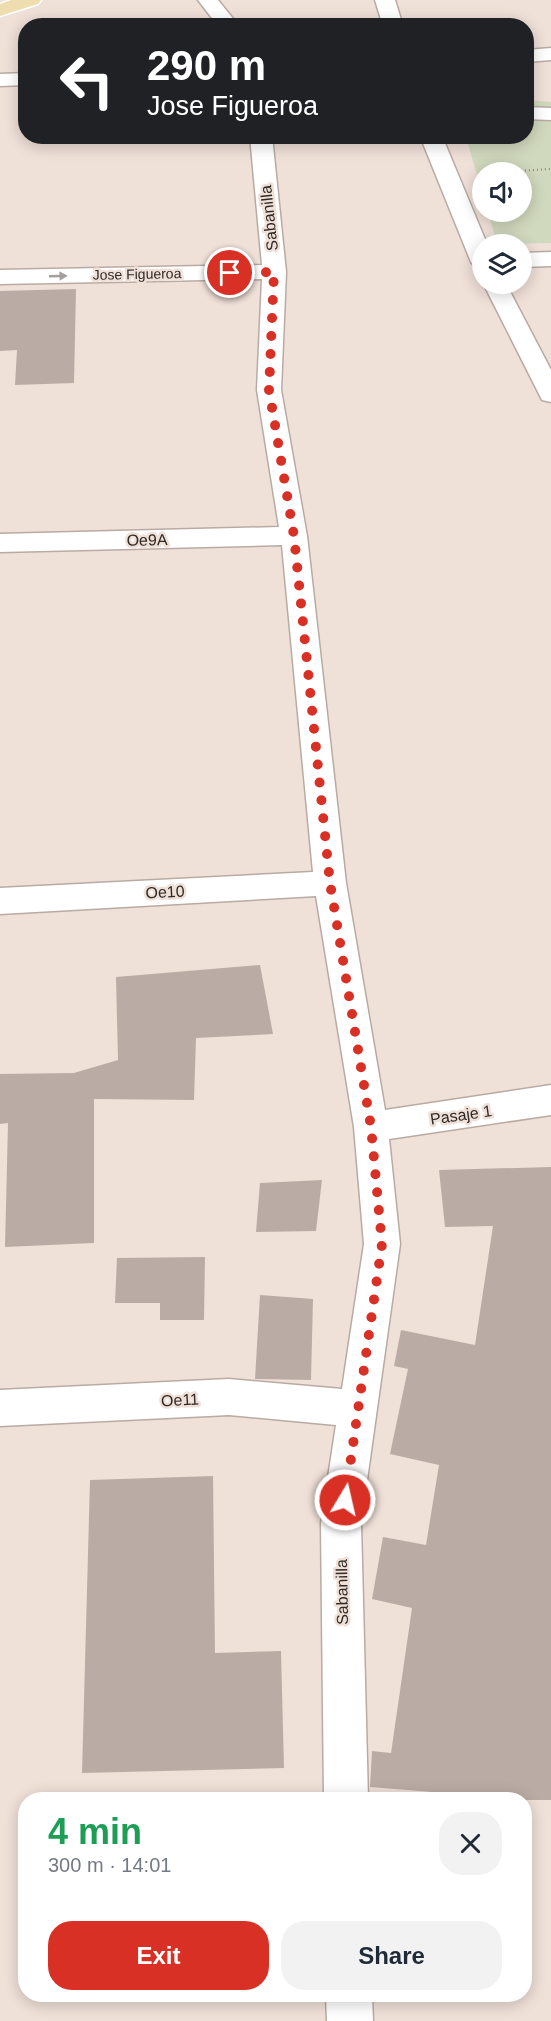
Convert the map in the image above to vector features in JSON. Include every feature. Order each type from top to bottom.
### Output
[{"type":"main road","points":[[0,10],[31,0]]},
{"type":"street","points":[[208,0],[223,18]]},
{"type":"street","points":[[385,0],[391,18]]},
{"type":"street","points":[[534,55],[551,54]]},
{"type":"street","points":[[0,80],[18,79]]},
{"type":"street","points":[[534,113],[551,114]]},
{"type":"street","name":"Sabanilla","points":[[262,144],[274,272],[269,390],[294,536],[330,883],[371,1127],[382,1244],[341,1523],[346,1792]]},
{"type":"street","points":[[434,144],[472,235]]},
{"type":"street","points":[[532,260],[551,259]]},
{"type":"street","name":"Jose Figueroa","points":[[0,278],[274,272]]},
{"type":"street","points":[[499,294],[551,394]]},
{"type":"street","name":"Oe9A","points":[[0,543],[294,536]]},
{"type":"street","name":"Oe10","points":[[0,901],[330,883]]},
{"type":"street","name":"Pasaje 1","points":[[371,1127],[551,1100]]},
{"type":"street","name":"Oe11","points":[[0,1408],[229,1397],[359,1409]]},
{"type":"street","points":[[350,2002],[350,2021]]},
{"type":"path","points":[[532,170],[551,169]]},
{"type":"green space","points":[[534,101],[551,102],[551,243],[532,243],[532,234],[494,234],[491,222],[532,222],[532,162],[473,162],[468,144],[534,144]]},
{"type":"building","points":[[76,289],[74,383],[15,385],[17,350],[0,351],[0,291]]},
{"type":"building","points":[[260,965],[273,1034],[196,1038],[194,1100],[94,1099],[94,1243],[5,1247],[8,1123],[0,1124],[0,1074],[74,1073],[118,1060],[116,977]]},
{"type":"building","points":[[551,1167],[551,1800],[532,1800],[532,1792],[432,1792],[370,1787],[372,1751],[391,1753],[412,1608],[372,1599],[383,1537],[426,1545],[439,1465],[390,1454],[408,1369],[394,1366],[401,1330],[475,1345],[493,1226],[445,1227],[439,1170]]},
{"type":"building","points":[[322,1180],[316,1231],[256,1232],[260,1183]]},
{"type":"building","points":[[205,1257],[204,1320],[160,1320],[160,1303],[115,1303],[117,1258]]},
{"type":"building","points":[[260,1295],[313,1299],[311,1380],[255,1379]]},
{"type":"building","points":[[213,1476],[215,1653],[281,1651],[284,1768],[82,1773],[90,1480]]},
{"type":"route","points":[[230,273],[274,272],[269,390],[294,536],[330,883],[371,1127],[382,1244],[345,1500]]}]
